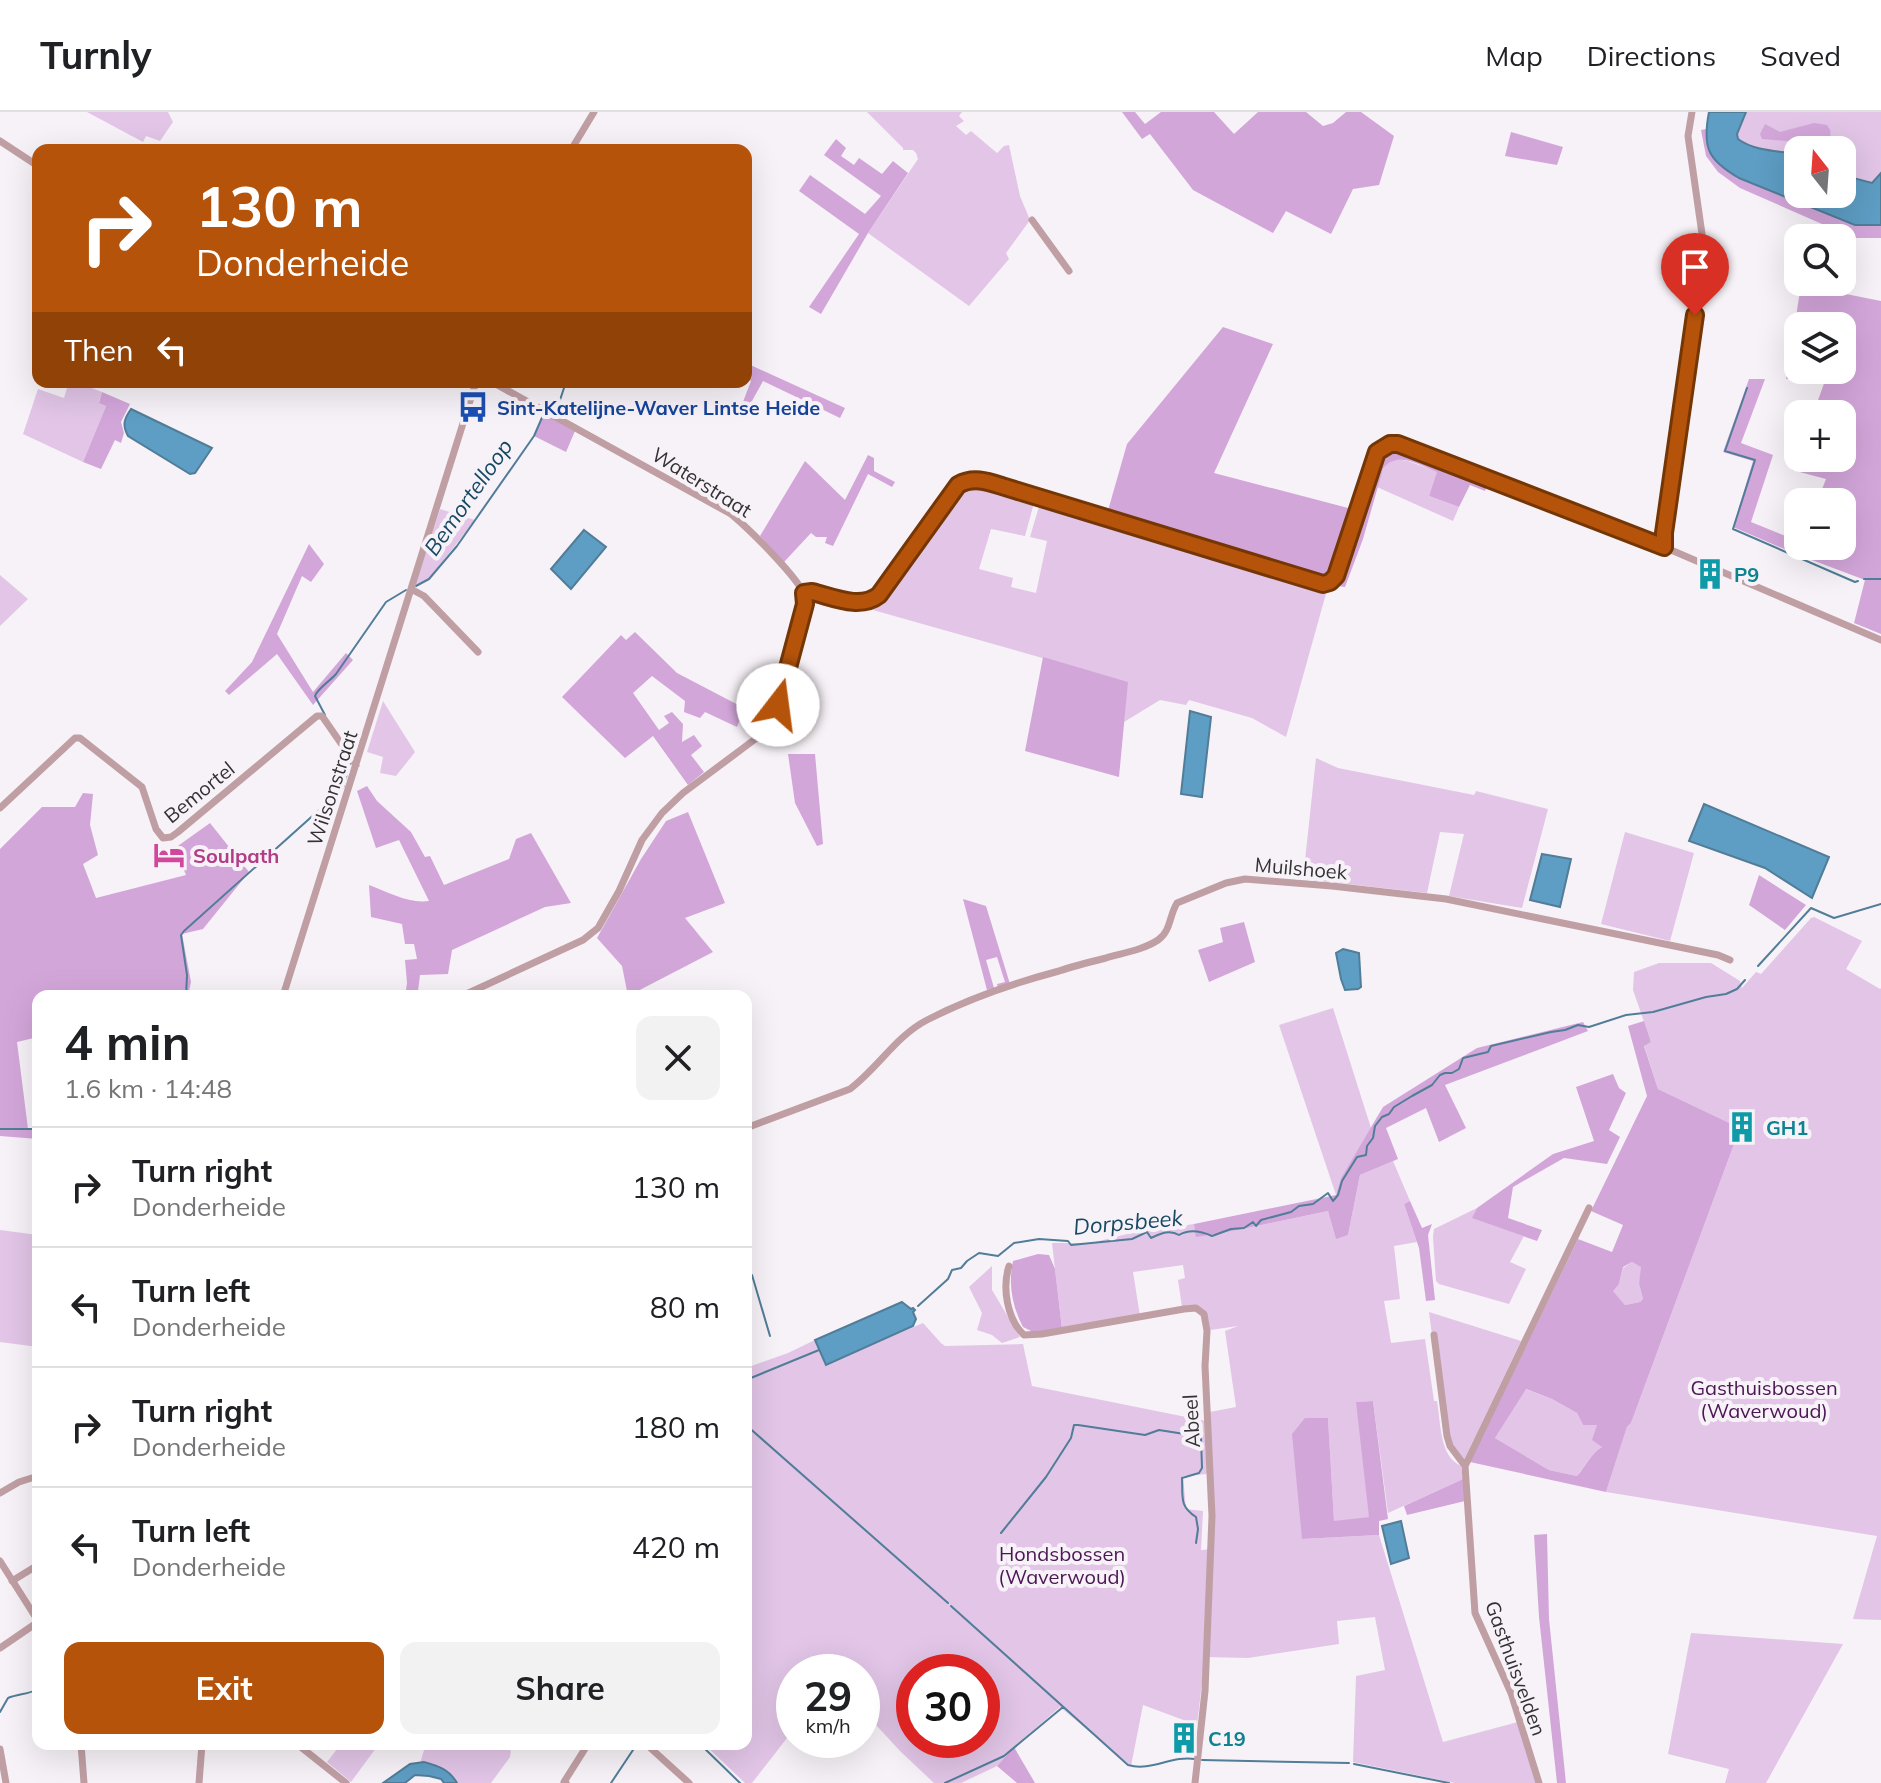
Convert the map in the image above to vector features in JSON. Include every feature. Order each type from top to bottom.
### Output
[{"type":"street","points":[[575,144],[594,112]]},
{"type":"street","points":[[1664,547],[1704,248],[1688,136],[1692,112]]},
{"type":"street","points":[[0,141],[32,162]]},
{"type":"street","points":[[1032,220],[1069,271]]},
{"type":"street","name":"Wilsonstraat","points":[[285,990],[474,388]]},
{"type":"street","name":"Waterstraat","points":[[503,388],[731,514],[769,551],[804,593]]},
{"type":"street","points":[[475,990],[583,940],[598,928],[619,891],[639,845],[662,813],[683,793],[762,734],[774,719],[805,604],[804,593],[860,603],[872,601],[958,485],[969,480],[1005,487],[1323,584],[1336,576],[1377,452],[1390,444],[1398,444],[1664,547],[1881,640]]},
{"type":"street","points":[[411,589],[424,596],[478,652]]},
{"type":"street","name":"Bemortel","points":[[0,808],[75,738],[80,738],[142,787],[156,829],[163,838],[178,832],[317,716],[322,716],[356,765]]},
{"type":"street","name":"Muilshoek","points":[[752,1126],[850,1089],[910,1030],[942,1013],[998,990],[1149,945],[1165,934],[1177,903],[1226,883],[1245,879],[1446,899],[1730,960]]},
{"type":"street","name":"Gasthuisvelden","points":[[1539,1783],[1511,1693],[1475,1613],[1465,1466],[1589,1208]]},
{"type":"street","name":"Abeel","points":[[1009,1266],[1007,1301],[1016,1325],[1024,1335],[1184,1309],[1196,1308],[1204,1314],[1212,1516],[1205,1691],[1195,1783]]},
{"type":"street","name":"Gasthuisvelden","points":[[1434,1335],[1447,1436],[1450,1446],[1465,1466]]},
{"type":"street","points":[[0,1493],[32,1478]]},
{"type":"street","points":[[0,1561],[32,1612]]},
{"type":"street","points":[[12,1581],[32,1569]]},
{"type":"street","points":[[0,1648],[32,1625]]},
{"type":"street","points":[[0,1749],[6,1783]]},
{"type":"street","points":[[81,1750],[84,1783]]},
{"type":"street","points":[[199,1783],[202,1750]]},
{"type":"street","points":[[305,1750],[346,1783]]},
{"type":"street","points":[[564,1783],[584,1750]]},
{"type":"street","points":[[653,1750],[689,1783]]},
{"type":"green space","points":[[87,112],[168,112],[173,122],[160,141],[146,136],[143,142]]},
{"type":"green space","points":[[867,112],[962,112],[959,116],[964,121],[956,126],[966,135],[971,131],[997,153],[1009,145],[1020,196],[1030,220],[1006,253],[1009,259],[969,306],[868,233],[918,159],[913,150],[903,150]]},
{"type":"green space","points":[[1746,112],[1881,112],[1881,173],[1872,183],[1856,179],[1856,136],[1784,136],[1784,152],[1751,146],[1737,134]]},
{"type":"green space","points":[[67,388],[92,388],[102,392],[99,402],[106,406],[83,462],[23,434],[38,389],[64,398]]},
{"type":"green space","points":[[1396,459],[1438,472],[1429,496],[1459,507],[1453,521],[1377,487],[1385,467]]},
{"type":"green space","points":[[975,485],[1034,503],[1025,536],[991,529],[979,569],[1013,578],[1011,587],[1036,593],[1047,541],[1030,537],[1040,503],[1327,590],[1286,737],[1252,718],[1189,700],[1186,705],[1160,700],[1124,722],[1127,682],[873,610],[958,492]]},
{"type":"green space","points":[[440,509],[475,520],[429,579],[415,586]]},
{"type":"green space","points":[[0,575],[28,599],[0,626]]},
{"type":"green space","points":[[383,701],[415,752],[396,776],[380,773],[383,757],[367,752]]},
{"type":"green space","points":[[1316,758],[1338,768],[1474,795],[1476,791],[1548,809],[1522,908],[1449,896],[1464,834],[1440,832],[1427,893],[1303,879]]},
{"type":"green space","points":[[1625,832],[1694,853],[1670,941],[1601,924]]},
{"type":"green space","name":"Gasthuisbossen (Waverwoud)","points":[[1814,917],[1862,941],[1846,969],[1881,988],[1881,1620],[1853,1619],[1877,1536],[1606,1492],[1627,1427],[1740,1128],[1658,1089],[1644,1045],[1651,1042],[1633,990],[1634,972],[1659,963],[1711,963],[1740,981],[1742,988],[1756,972],[1761,974]]},
{"type":"green space","points":[[1333,1008],[1371,1128],[1341,1178],[1336,1195],[1279,1025]]},
{"type":"green space","name":"Hondsbossen (Waverwoud)","points":[[1393,1161],[1410,1201],[1404,1204],[1417,1242],[1394,1246],[1400,1299],[1384,1301],[1391,1343],[1425,1339],[1442,1438],[1449,1455],[1461,1466],[1463,1479],[1388,1513],[1373,1401],[1357,1402],[1370,1517],[1334,1522],[1328,1418],[1302,1539],[1379,1535],[1443,1742],[1518,1722],[1537,1783],[1455,1783],[1353,1762],[1356,1676],[1385,1670],[1375,1617],[1337,1621],[1339,1644],[1248,1658],[1205,1657],[1197,1725],[1143,1705],[1131,1766],[1060,1707],[997,1766],[961,1783],[934,1783],[907,1758],[1000,1758],[1000,1654],[896,1654],[896,1747],[880,1729],[880,1654],[776,1654],[776,1752],[752,1783],[745,1783],[710,1750],[752,1750],[752,1366],[815,1340],[826,1365],[923,1323],[945,1346],[1023,1344],[1032,1386],[1206,1421],[1207,1474],[1183,1476],[1186,1509],[1203,1511],[1201,1550],[1213,1549],[1210,1412],[1236,1407],[1225,1331],[1238,1326],[1210,1330],[1207,1317],[1200,1307],[1182,1307],[1178,1280],[1185,1278],[1183,1265],[1133,1272],[1140,1316],[1062,1329],[1052,1243],[1091,1243],[1194,1224],[1197,1236],[1328,1211],[1336,1238],[1348,1235],[1360,1175]]},
{"type":"green space","points":[[1477,1208],[1473,1218],[1524,1236],[1510,1262],[1526,1269],[1509,1304],[1436,1281],[1434,1229]]},
{"type":"green space","points":[[0,1230],[32,1234],[32,1346],[0,1342]]},
{"type":"green space","points":[[1632,1262],[1642,1267],[1639,1284],[1643,1299],[1625,1305],[1612,1290],[1619,1284],[1623,1268]]},
{"type":"green space","points":[[992,1266],[992,1290],[1020,1337],[1002,1343],[992,1335],[977,1330],[982,1313],[969,1287]]},
{"type":"green space","points":[[1429,1312],[1521,1341],[1464,1460],[1451,1451]]},
{"type":"green space","points":[[1525,1389],[1577,1413],[1583,1425],[1598,1425],[1602,1447],[1577,1476],[1549,1470],[1495,1438]]},
{"type":"green space","points":[[1691,1633],[1843,1644],[1766,1783],[1725,1783],[1729,1769],[1668,1754]]},
{"type":"green space","points":[[336,1750],[375,1750],[351,1782],[327,1762]]},
{"type":"green space","points":[[424,1750],[511,1751],[491,1783],[457,1783],[453,1776],[420,1763]]},
{"type":"shaded area","points":[[1122,112],[1135,112],[1145,124],[1161,112],[1214,112],[1234,134],[1258,112],[1306,112],[1323,126],[1333,123],[1346,112],[1361,112],[1394,136],[1379,185],[1353,189],[1331,234],[1286,211],[1273,233],[1193,190],[1150,134],[1142,139]]},
{"type":"shaded area","points":[[1814,123],[1827,125],[1831,136],[1784,136],[1784,141],[1762,139],[1760,134],[1765,124],[1780,132]]},
{"type":"shaded area","points":[[1706,129],[1708,148],[1739,178],[1784,196],[1784,207],[1740,188],[1718,172],[1706,156],[1701,130]]},
{"type":"shaded area","points":[[1511,132],[1563,147],[1557,165],[1505,156]]},
{"type":"shaded area","points":[[836,139],[846,148],[841,156],[854,165],[859,158],[882,174],[893,161],[908,173],[868,233],[821,314],[809,307],[859,234],[799,191],[810,175],[865,214],[881,196],[824,155]]},
{"type":"shaded area","points":[[1786,208],[1813,208],[1853,224],[1822,224]]},
{"type":"shaded area","points":[[1856,225],[1881,225],[1881,238],[1856,238]]},
{"type":"shaded area","points":[[1799,296],[1856,296],[1881,301],[1881,634],[1854,623],[1865,580],[1812,560],[1856,560],[1856,488],[1822,488],[1826,479],[1800,472],[1856,472],[1856,400],[1818,400],[1824,384],[1856,384],[1856,312],[1797,312]]},
{"type":"shaded area","points":[[1223,327],[1273,344],[1214,473],[1352,509],[1333,571],[1325,578],[1107,514],[1127,444]]},
{"type":"shaded area","points":[[752,366],[845,408],[840,418],[763,381],[747,410],[741,407],[748,388],[752,388]]},
{"type":"shaded area","points":[[1749,379],[1765,379],[1741,443],[1773,455],[1751,522],[1784,535],[1784,549],[1733,527],[1753,461],[1723,452]]},
{"type":"shaded area","points":[[102,392],[130,404],[121,422],[124,433],[121,443],[115,440],[101,469],[83,462],[106,406],[99,403]]},
{"type":"shaded area","points":[[545,412],[575,431],[566,452],[534,436]]},
{"type":"shaded area","points":[[1398,449],[1488,483],[1485,491],[1470,485],[1459,507],[1429,496],[1437,472],[1408,461],[1388,463],[1383,469],[1363,539],[1345,587],[1338,586],[1378,461],[1383,455]]},
{"type":"shaded area","points":[[868,455],[874,458],[874,471],[895,482],[892,487],[868,474],[833,546],[825,543],[827,537],[816,537],[811,533],[784,562],[760,536],[805,461],[845,500]]},
{"type":"shaded area","points":[[309,544],[324,564],[311,582],[302,576],[277,634],[313,692],[346,653],[353,660],[313,705],[277,654],[229,695],[225,691],[252,662]]},
{"type":"shaded area","points":[[635,632],[677,673],[744,708],[737,727],[705,712],[700,718],[684,712],[685,701],[652,676],[633,693],[659,730],[669,723],[664,716],[672,712],[683,724],[682,742],[694,735],[702,746],[691,755],[704,772],[688,785],[653,736],[625,758],[562,697],[621,635],[626,640]]},
{"type":"shaded area","points":[[1043,657],[1128,682],[1119,777],[1025,751]]},
{"type":"shaded area","points":[[788,754],[815,754],[823,844],[817,846],[795,803]]},
{"type":"shaded area","points":[[367,786],[377,801],[411,832],[425,857],[430,856],[444,885],[509,859],[516,839],[531,833],[571,903],[545,907],[452,950],[448,974],[420,975],[418,990],[406,990],[405,960],[417,959],[414,944],[405,944],[402,924],[371,917],[369,885],[406,899],[429,901],[399,840],[376,848],[357,791]]},
{"type":"shaded area","points":[[83,793],[93,794],[90,825],[98,855],[83,864],[96,898],[186,875],[175,848],[210,823],[249,872],[203,929],[182,934],[191,982],[189,990],[32,990],[32,1038],[17,1042],[28,1129],[32,1130],[32,1139],[0,1136],[0,849],[42,807],[75,807]]},
{"type":"shaded area","points":[[688,812],[725,903],[685,918],[713,952],[640,990],[627,990],[622,966],[597,938],[666,821]]},
{"type":"shaded area","points":[[1759,875],[1806,905],[1785,930],[1749,905]]},
{"type":"shaded area","points":[[963,899],[986,906],[1010,984],[998,988],[997,984],[1005,982],[997,957],[986,960],[994,988],[987,990]]},
{"type":"shaded area","points":[[1244,922],[1255,962],[1209,982],[1198,950],[1223,942],[1220,928]]},
{"type":"shaded area","points":[[1644,1021],[1651,1042],[1644,1046],[1658,1089],[1740,1128],[1627,1427],[1606,1492],[1470,1462],[1578,1239],[1612,1252],[1623,1225],[1591,1211],[1647,1096],[1628,1026]],"holes":[[[1632,1262],[1641,1267],[1639,1284],[1643,1299],[1625,1305],[1613,1291],[1619,1284],[1623,1267]],[[1526,1389],[1577,1413],[1583,1425],[1597,1425],[1592,1440],[1602,1447],[1577,1476],[1549,1470],[1495,1438]]]},
{"type":"shaded area","points":[[1583,1022],[1588,1031],[1445,1085],[1466,1128],[1439,1142],[1426,1108],[1386,1128],[1398,1159],[1360,1175],[1348,1235],[1336,1239],[1328,1211],[1196,1237],[1194,1224],[1336,1195],[1341,1178],[1383,1107],[1477,1048]]},
{"type":"shaded area","points":[[1613,1074],[1619,1088],[1626,1093],[1609,1130],[1620,1137],[1607,1164],[1564,1158],[1513,1187],[1508,1218],[1542,1230],[1537,1241],[1472,1218],[1477,1208],[1553,1154],[1594,1141],[1576,1087]]},
{"type":"shaded area","points":[[1410,1201],[1422,1228],[1432,1224],[1428,1235],[1435,1300],[1426,1301],[1419,1248],[1404,1204]]},
{"type":"shaded area","points":[[1038,1254],[1049,1255],[1055,1269],[1062,1329],[1033,1332],[1023,1327],[1016,1311],[1011,1286],[1013,1261]]},
{"type":"shaded area","points":[[1373,1401],[1388,1519],[1379,1521],[1379,1535],[1302,1539],[1292,1434],[1305,1418],[1328,1418],[1334,1521],[1369,1517],[1356,1402]]},
{"type":"shaded area","points":[[1463,1479],[1465,1501],[1407,1515],[1404,1506]]},
{"type":"shaded area","points":[[1547,1534],[1549,1619],[1566,1783],[1557,1783],[1539,1617],[1534,1535]]},
{"type":"shaded area","points":[[1014,1747],[1035,1783],[1017,1783],[997,1766]]},
{"type":"water","points":[[1709,112],[1746,112],[1738,139],[1759,148],[1784,152],[1784,196],[1739,178],[1720,165],[1710,152],[1706,135]]},
{"type":"water","points":[[1881,173],[1881,225],[1853,224],[1813,208],[1856,208],[1856,179],[1872,183]]},
{"type":"water","points":[[131,409],[212,448],[195,473],[190,474],[128,436],[125,422]]},
{"type":"water","points":[[584,530],[606,547],[571,589],[551,569]]},
{"type":"water","points":[[1190,711],[1211,717],[1202,797],[1181,794]]},
{"type":"water","points":[[1704,804],[1829,857],[1812,898],[1765,868],[1689,841]]},
{"type":"water","points":[[1542,854],[1571,859],[1560,907],[1530,900]]},
{"type":"water","points":[[1343,949],[1359,953],[1361,987],[1358,989],[1345,990],[1336,953]]},
{"type":"water","points":[[902,1302],[915,1310],[913,1326],[826,1365],[815,1340]]},
{"type":"water","points":[[1401,1521],[1409,1558],[1391,1564],[1382,1526]]},
{"type":"water","points":[[424,1762],[447,1771],[457,1783],[444,1783],[441,1779],[415,1775],[405,1783],[383,1783],[410,1764]]},
{"type":"waterway","name":"Bemortelloop","points":[[548,407],[556,412],[564,388]]},
{"type":"waterway","points":[[1747,388],[1725,451],[1755,460],[1733,529],[1858,581]]},
{"type":"waterway","name":"Bemortelloop","points":[[416,586],[429,579],[457,546],[534,436],[544,413]]},
{"type":"waterway","points":[[1864,579],[1881,579]]},
{"type":"waterway","name":"Bemortelloop","points":[[325,715],[316,693],[336,674],[386,602],[406,590]]},
{"type":"waterway","name":"Bemortelloop","points":[[186,990],[181,935],[343,788],[350,763]]},
{"type":"waterway","name":"Dorpsbeek","points":[[1758,966],[1811,908],[1834,918],[1881,904]]},
{"type":"waterway","name":"Dorpsbeek","points":[[918,1306],[948,1279],[952,1270],[961,1268],[979,1253],[998,1256],[1014,1243],[1039,1239],[1068,1241],[1071,1245],[1132,1239],[1147,1232],[1151,1238],[1165,1233],[1179,1235],[1191,1231],[1212,1236],[1244,1228],[1253,1222],[1256,1226],[1261,1220],[1313,1204],[1328,1193],[1333,1201],[1357,1157],[1366,1155],[1375,1126],[1382,1117],[1432,1085],[1440,1075],[1459,1069],[1463,1058],[1488,1052],[1491,1046],[1578,1025],[1589,1027],[1626,1015],[1653,1012],[1726,994],[1737,989],[1745,980]]},
{"type":"waterway","name":"Bemortelloop","points":[[0,1129],[32,1129]]},
{"type":"waterway","points":[[752,1275],[770,1336]]},
{"type":"waterway","name":"Dorpsbeek","points":[[752,1378],[819,1350]]},
{"type":"waterway","points":[[1001,1533],[1046,1477],[1071,1438],[1074,1425],[1078,1425],[1145,1435],[1159,1430],[1201,1438],[1202,1468],[1199,1473],[1182,1478],[1184,1505],[1196,1517],[1196,1543]]},
{"type":"waterway","points":[[752,1430],[948,1603]]},
{"type":"waterway","points":[[951,1606],[1128,1765],[1137,1767],[1195,1759]]},
{"type":"waterway","name":"Dorpsbeek","points":[[0,1712],[8,1698],[32,1692]]},
{"type":"waterway","points":[[945,1783],[1004,1756],[1063,1707]]},
{"type":"waterway","points":[[611,1783],[633,1750]]},
{"type":"waterway","points":[[706,1750],[740,1783]]},
{"type":"waterway","points":[[1202,1760],[1349,1763]]},
{"type":"waterway","points":[[1354,1764],[1449,1783]]},
{"type":"place","name":"Sint-Katelijne-Waver Lintse Heide","points":[[473,407]]},
{"type":"place","name":"P9","points":[[1710,574]]},
{"type":"place","name":"Soulpath","points":[[169,855]]},
{"type":"place","name":"GH1","points":[[1742,1127]]},
{"type":"place","name":"C19","points":[[1184,1738]]},
{"type":"route","points":[[778,705],[805,604],[804,593],[860,603],[872,601],[958,485],[969,480],[1005,487],[1323,584],[1336,576],[1377,452],[1390,444],[1398,444],[1664,547],[1695,315]]}]
